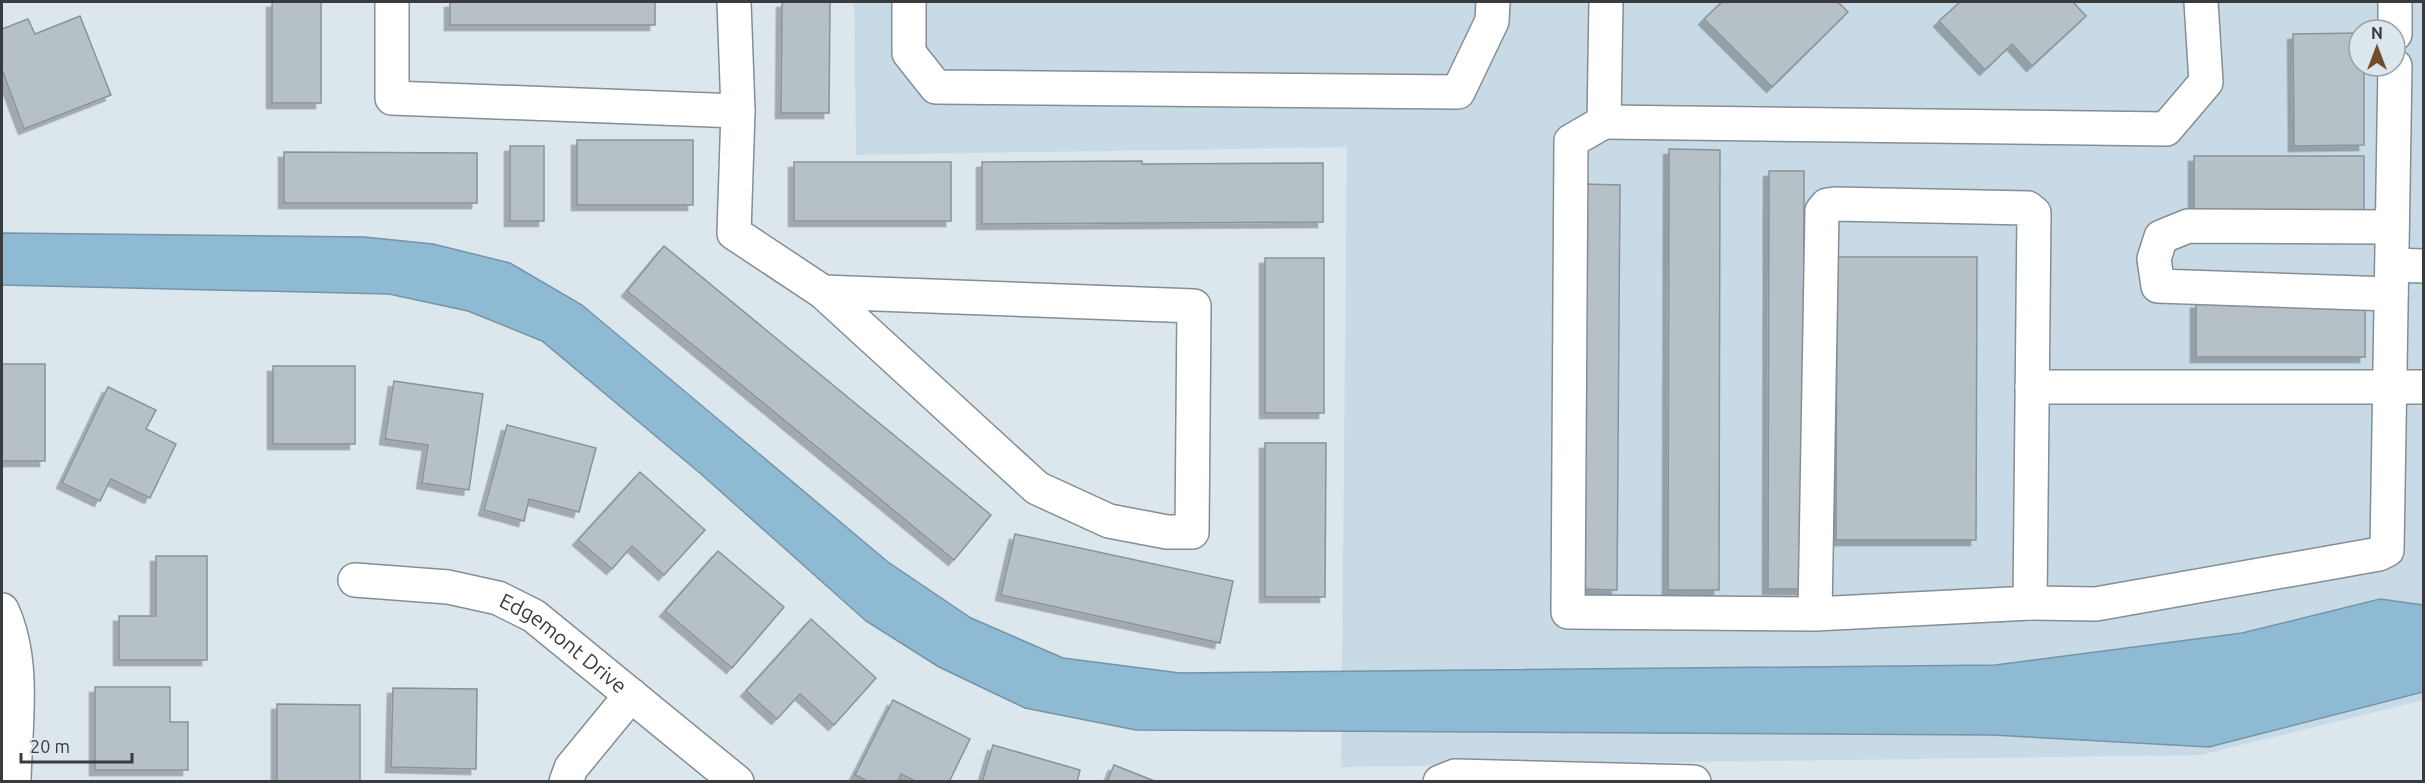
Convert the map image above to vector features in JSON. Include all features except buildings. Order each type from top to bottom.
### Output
[{"type":"street","points":[[392,2],[392,98],[738,111]]},
{"type":"street","points":[[734,2],[738,111],[734,233],[823,292],[1037,488],[1109,521],[1167,532],[1192,532],[1194,306],[823,292]]},
{"type":"street","points":[[909,2],[909,53],[936,87],[1446,92],[1458,92],[1492,21],[1493,2]]},
{"type":"street","points":[[1604,122],[1606,2]]},
{"type":"street","points":[[2201,2],[2206,82],[2166,129],[1604,122],[1571,141],[1568,612],[1815,614],[2030,603],[2096,604],[2379,554],[2387,550],[2390,387],[2402,275],[2392,227],[2395,78]]},
{"type":"street","points":[[2396,2],[2396,18]]},
{"type":"street","points":[[1815,614],[1822,211],[1827,205],[2028,208],[2034,213],[2030,603]]},
{"type":"street","points":[[2392,227],[2188,226],[2161,237],[2154,259],[2158,286],[2402,275]]},
{"type":"street","points":[[2032,387],[2424,387]]},
{"type":"street","name":"Edgemont Drive","points":[[355,580],[448,587],[498,598],[534,616],[737,782]]},
{"type":"street","points":[[2,610],[9,626],[17,662],[14,782]]},
{"type":"street","points":[[566,782],[571,768],[631,695]]},
{"type":"street","points":[[1440,782],[1455,776],[1694,782]]},
{"type":"shaded area","points":[[854,2],[2423,2],[2423,700],[2201,755],[1341,767],[1347,147],[856,155]]},
{"type":"water","points":[[2,233],[364,237],[433,244],[510,263],[582,305],[888,562],[971,618],[1063,658],[1180,673],[1995,665],[2242,633],[2380,599],[2423,605],[2423,692],[2209,747],[1992,735],[1136,730],[1025,708],[939,667],[866,621],[701,474],[542,341],[468,311],[389,294],[2,285]]}]
